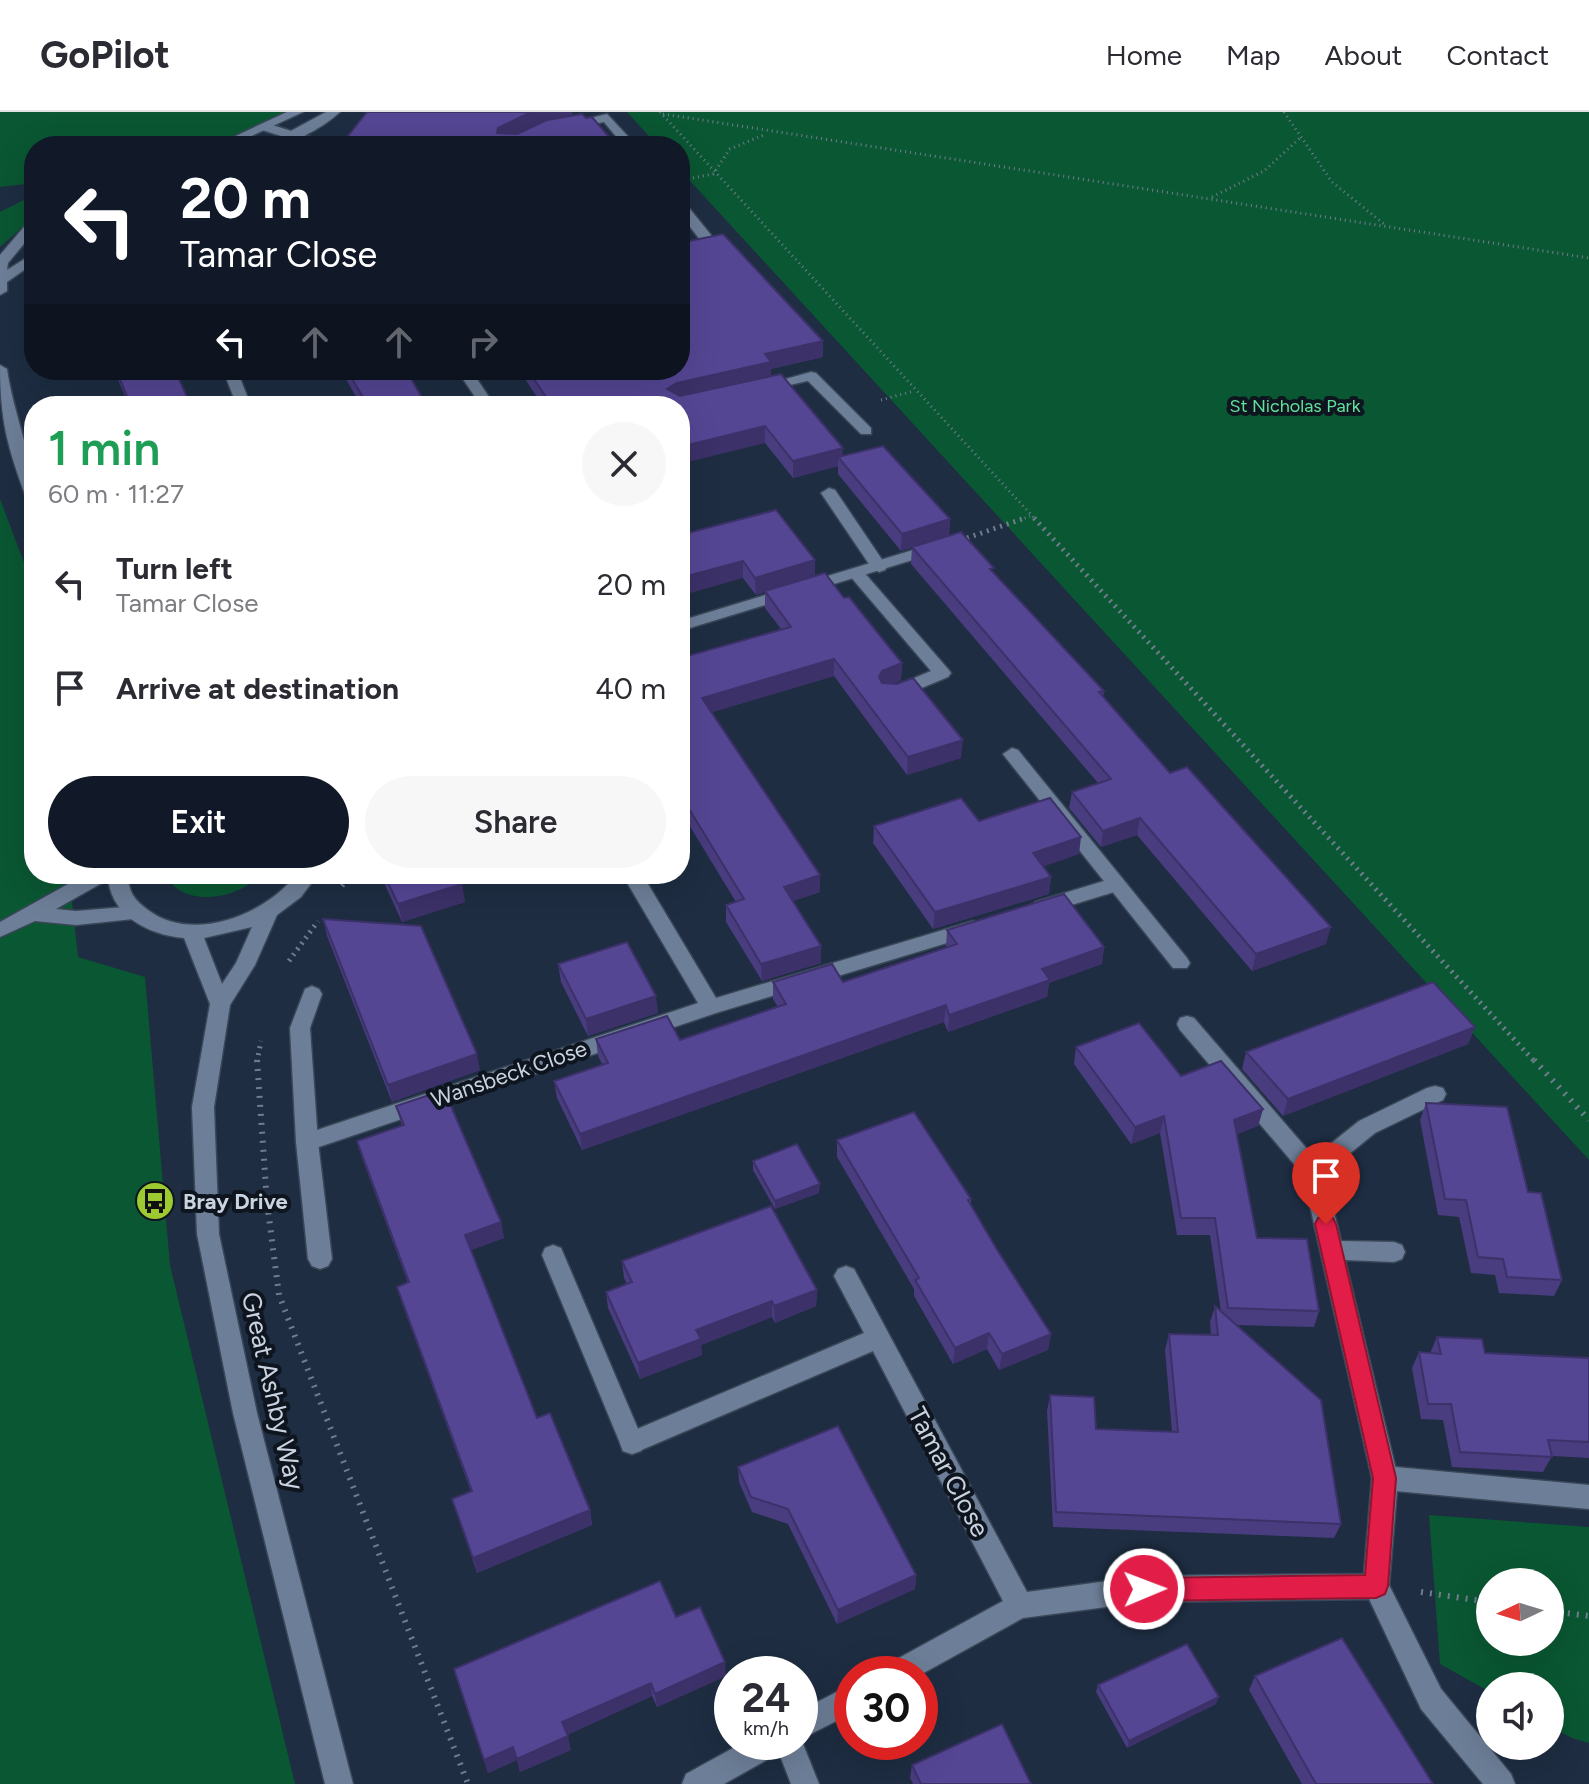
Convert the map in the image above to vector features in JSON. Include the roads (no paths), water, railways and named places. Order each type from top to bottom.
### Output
[{"type":"street","points":[[244,136],[297,112]]},
{"type":"street","points":[[266,127],[294,136],[334,112]]},
{"type":"street","points":[[554,128],[604,115],[622,136]]},
{"type":"street","points":[[690,218],[706,238]]},
{"type":"street","points":[[690,228],[697,227]]},
{"type":"street","points":[[1,285],[1,262],[24,236]]},
{"type":"street","points":[[1,285],[24,265]]},
{"type":"street","points":[[0,369],[4,399],[24,472]]},
{"type":"street","points":[[752,389],[811,376],[866,431]]},
{"type":"street","points":[[829,493],[879,567]]},
{"type":"street","points":[[690,623],[953,543]]},
{"type":"street","points":[[856,573],[942,673],[890,694]]},
{"type":"street","points":[[1012,754],[1180,963]]},
{"type":"street","points":[[0,930],[36,914],[81,884]]},
{"type":"street","points":[[117,884],[123,899],[136,913],[161,925],[191,931],[217,929],[268,912],[288,899],[300,884]]},
{"type":"street","points":[[638,884],[711,1007]]},
{"type":"street","points":[[1029,911],[1117,884]]},
{"type":"street","name":"Great Ashby Way","points":[[268,912],[245,965],[220,1004],[203,1107],[208,1234],[245,1413],[339,1784]]},
{"type":"street","points":[[36,914],[76,918],[136,913]]},
{"type":"street","name":"Wansbeck Close","points":[[307,1142],[711,1007],[999,920]]},
{"type":"street","points":[[191,931],[220,1004]]},
{"type":"street","points":[[312,994],[300,1028],[307,1142],[320,1259]]},
{"type":"street","points":[[1187,1024],[1313,1171],[1385,1478],[1376,1586],[1431,1699],[1501,1784]]},
{"type":"street","points":[[1313,1171],[1367,1127],[1435,1094]]},
{"type":"street","points":[[1332,1250],[1394,1252]]},
{"type":"street","points":[[553,1255],[632,1443],[879,1337]]},
{"type":"street","name":"Tamar Close","points":[[846,1276],[1020,1606]]},
{"type":"street","points":[[1385,1478],[1589,1497]]},
{"type":"street","points":[[929,1656],[1020,1606],[1144,1589],[1376,1586]]},
{"type":"street","points":[[696,1784],[739,1760]]},
{"type":"street","points":[[795,1760],[805,1784]]},
{"type":"place","name":"Bray Drive","points":[[155,1201]]},
{"type":"park label","name":"St Nicholas Park","points":[[1295,406]]}]
